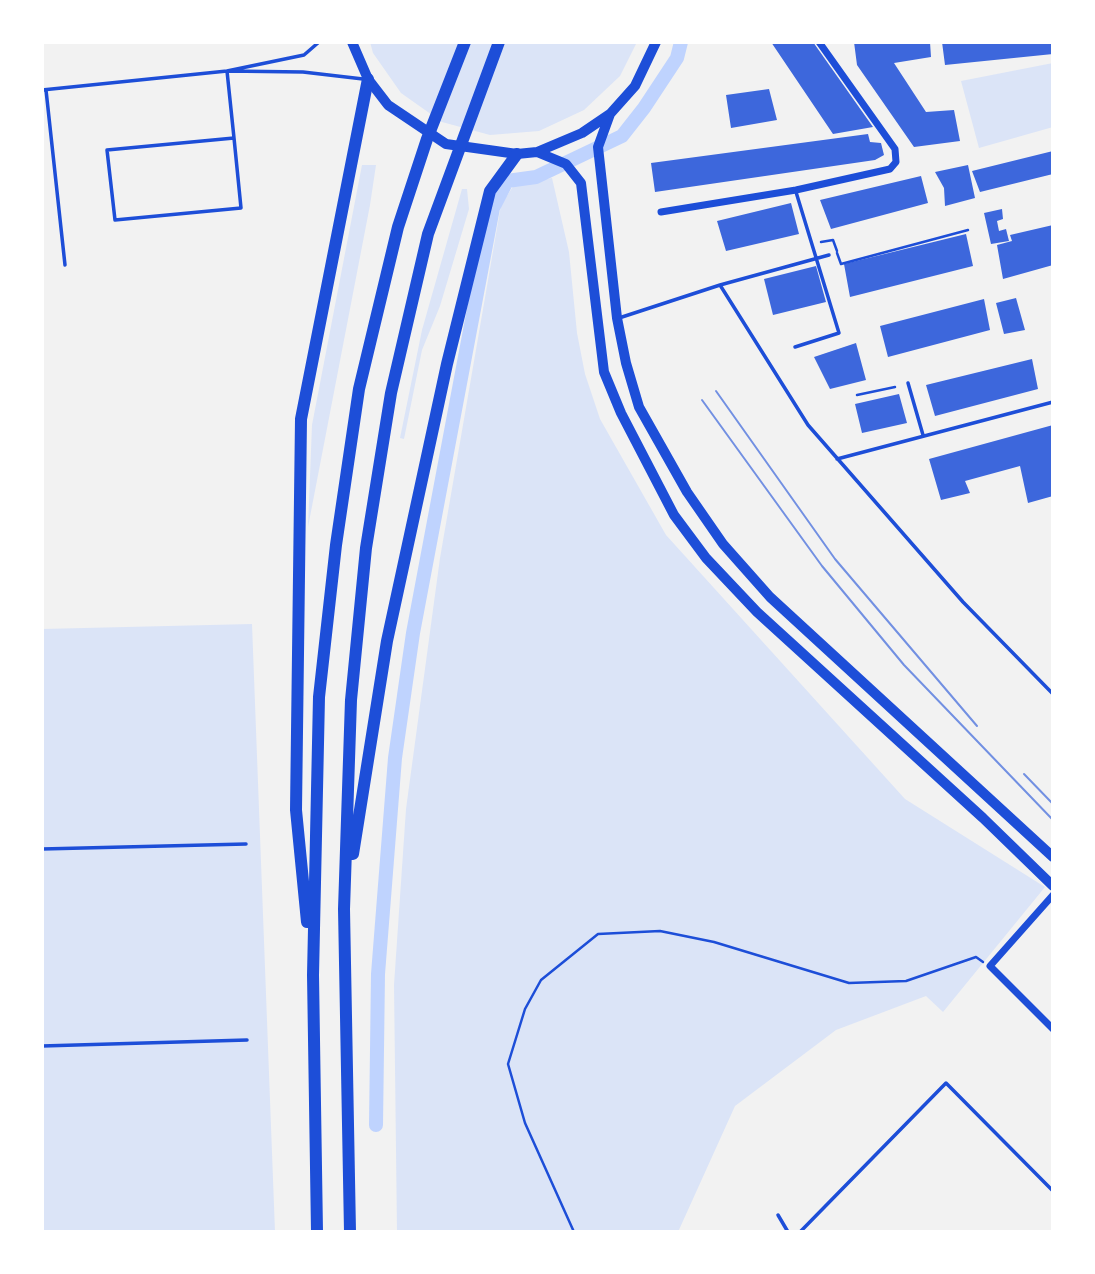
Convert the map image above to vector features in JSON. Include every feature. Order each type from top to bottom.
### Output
[{"type":"highway","points":[[317,1232],[313,975],[320,698],[336,545],[359,389],[398,227],[426,139],[465,42]]},
{"type":"highway","points":[[350,1232],[344,909],[351,700],[366,548],[391,393],[428,234],[483,79],[499,42]]},
{"type":"highway","points":[[313,975],[296,810],[301,419],[368,79]]},
{"type":"highway","points":[[344,909],[387,641],[447,364],[490,191],[517,154]]},
{"type":"main road","points":[[352,42],[368,79],[388,105],[446,144],[517,154],[537,152],[582,133],[610,114],[635,86],[656,42]]},
{"type":"main road","points":[[610,114],[598,147],[617,318],[639,407],[687,492],[723,544],[770,597],[1053,857]]},
{"type":"main road","points":[[537,152],[566,164],[581,183],[604,372],[621,413],[674,515],[706,558],[757,612],[983,818],[1053,886]]},
{"type":"street","points":[[661,212],[796,190],[890,169],[896,162],[895,149],[819,42]]},
{"type":"street","points":[[1053,895],[990,966],[1053,1028]]},
{"type":"lane","points":[[65,265],[44,90],[227,71],[304,54],[320,42]]},
{"type":"lane","points":[[227,71],[303,72],[368,79]]},
{"type":"lane","points":[[227,71],[234,138],[241,208],[115,220],[107,150],[234,138]]},
{"type":"lane","points":[[795,347],[839,333],[796,190]]},
{"type":"lane","points":[[617,318],[720,285],[829,255]]},
{"type":"lane","points":[[720,285],[808,425],[963,602],[1053,694]]},
{"type":"lane","points":[[908,383],[923,436]]},
{"type":"lane","points":[[838,459],[1053,402]]},
{"type":"lane","points":[[42,849],[246,844]]},
{"type":"lane","points":[[42,1046],[247,1040]]},
{"type":"lane","points":[[800,1232],[946,1083],[1053,1191]]},
{"type":"lane","points":[[778,1215],[788,1232]]},
{"type":"path","points":[[837,253],[841,264],[968,230]]},
{"type":"path","points":[[857,395],[895,387]]},
{"type":"path","points":[[574,1232],[525,1123],[508,1064],[525,1009],[541,980],[598,934],[660,931],[715,942],[849,983],[906,981],[976,957],[990,966]]},
{"type":"shaded area","points":[[370,42],[637,42],[620,76],[584,110],[539,131],[490,135],[442,122],[401,93],[373,53]]},
{"type":"shaded area","points":[[1053,63],[1053,127],[979,148],[961,81]]},
{"type":"shaded area","points":[[362,165],[376,165],[308,527],[312,425]]},
{"type":"shaded area","points":[[552,178],[569,252],[577,333],[585,374],[600,419],[666,535],[905,799],[1045,887],[943,1012],[926,996],[836,1030],[735,1106],[678,1232],[397,1232],[394,985],[406,809],[440,558],[501,205],[514,185]]},
{"type":"shaded area","points":[[462,189],[467,189],[469,209],[440,306],[422,350],[404,439],[400,438],[422,330]]},
{"type":"shaded area","points":[[252,624],[275,1232],[42,1232],[42,629]]},
{"type":"building","points":[[771,42],[813,42],[873,127],[833,134]]},
{"type":"building","points":[[854,42],[930,42],[931,57],[894,63],[926,112],[954,110],[960,141],[914,147],[857,65]]},
{"type":"building","points":[[942,42],[1053,42],[1053,54],[945,65]]},
{"type":"building","points":[[769,89],[777,120],[731,128],[726,95]]},
{"type":"building","points":[[868,134],[870,142],[881,143],[884,155],[875,160],[655,192],[651,163]]},
{"type":"building","points":[[1053,151],[1053,174],[980,192],[972,171]]},
{"type":"building","points":[[968,165],[975,198],[945,206],[944,188],[935,172]]},
{"type":"building","points":[[921,176],[928,203],[831,229],[820,200]]},
{"type":"building","points":[[791,203],[799,234],[726,251],[717,221]]},
{"type":"building","points":[[1002,209],[1003,219],[997,221],[999,231],[1006,229],[1009,241],[991,244],[984,213]]},
{"type":"building","points":[[1053,225],[1053,265],[1003,279],[997,245],[1012,241],[1010,235]]},
{"type":"building","points":[[966,234],[973,266],[850,297],[844,264]]},
{"type":"building","points":[[816,266],[826,302],[773,315],[764,279]]},
{"type":"building","points":[[1016,298],[1025,330],[1004,334],[996,303]]},
{"type":"building","points":[[984,299],[990,330],[888,357],[880,326]]},
{"type":"building","points":[[856,343],[866,380],[830,389],[814,357]]},
{"type":"building","points":[[1032,359],[1038,389],[935,416],[926,385]]},
{"type":"building","points":[[899,394],[907,423],[862,433],[855,404]]},
{"type":"building","points":[[1053,425],[1053,496],[1028,503],[1020,466],[965,481],[970,493],[941,500],[929,459]]},
{"type":"waterway","points":[[376,1125],[378,974],[395,758],[413,633],[493,208],[507,181],[536,177],[622,136],[677,58],[681,42]]},
{"type":"tram line","points":[[716,391],[835,559],[977,726]]},
{"type":"tram line","points":[[702,400],[822,566],[904,665],[1053,820]]},
{"type":"tram line","points":[[1024,774],[1053,804]]}]
